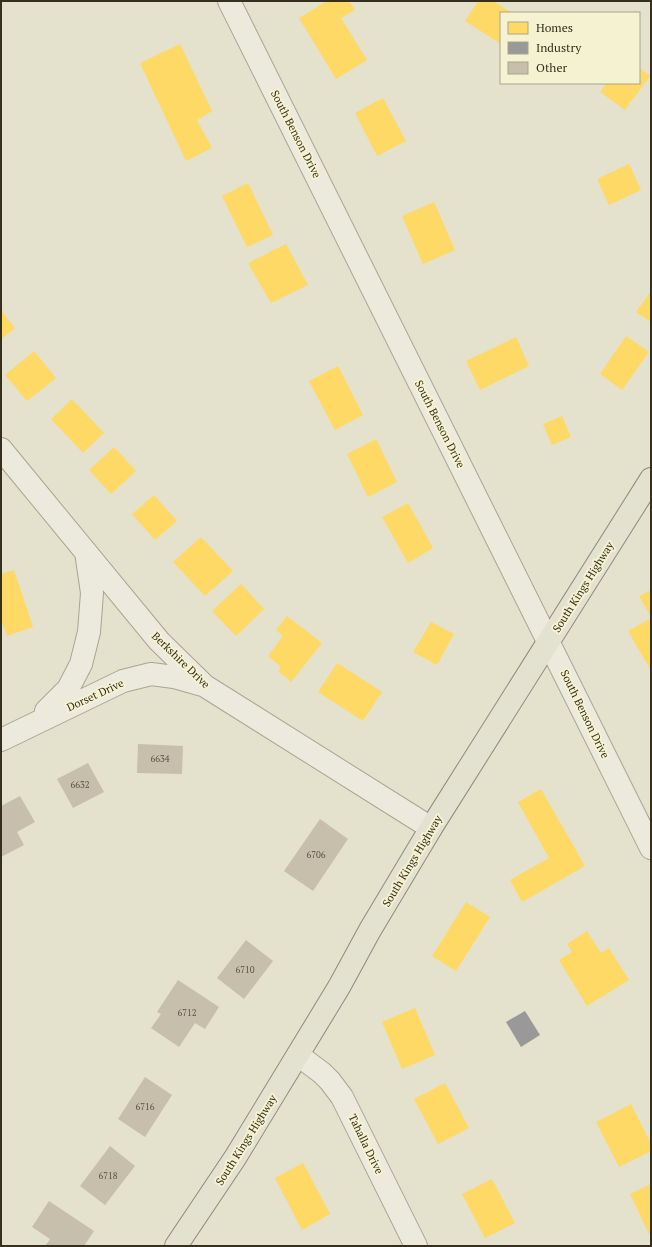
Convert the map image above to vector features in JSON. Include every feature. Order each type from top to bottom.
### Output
[{"type":"main road","name":"South Kings Highway","points":[[176,1246],[235,1158],[339,987],[370,930],[432,828],[651,479]]},
{"type":"street","name":"South Benson Drive","points":[[229,1],[651,848]]},
{"type":"street","name":"Berkshire Drive","points":[[1,448],[159,641],[205,686],[432,828]]},
{"type":"street","name":"Dorset Drive","points":[[33,724],[68,688],[81,664],[89,632],[92,593],[86,552]]},
{"type":"street","name":"Dorset Drive","points":[[1,740],[123,681],[151,674],[174,677],[205,686]]},
{"type":"street","name":"Tahalla Drive","points":[[298,1055],[322,1073],[342,1096],[416,1246]]},
{"type":"building: Homes","points":[[327,1],[349,1],[355,10],[341,18],[367,60],[336,79],[299,18]]},
{"type":"building: Homes","points":[[478,1],[493,1],[510,12],[500,12],[500,43],[465,21]]},
{"type":"building: Homes","points":[[180,44],[212,111],[197,120],[212,148],[186,161],[140,63]]},
{"type":"building: Homes","points":[[640,69],[650,76],[625,110],[600,92],[605,84],[640,84]]},
{"type":"building: Homes","points":[[383,98],[406,141],[377,156],[355,113]]},
{"type":"building: Homes","points":[[629,164],[641,190],[609,205],[597,179]]},
{"type":"building: Homes","points":[[248,183],[273,235],[247,247],[222,196]]},
{"type":"building: Homes","points":[[434,202],[455,250],[423,264],[402,216]]},
{"type":"building: Homes","points":[[286,244],[308,285],[271,303],[248,263]]},
{"type":"building: Homes","points":[[651,291],[651,322],[636,312]]},
{"type":"building: Homes","points":[[1,310],[15,328],[1,339]]},
{"type":"building: Homes","points":[[626,336],[649,352],[622,390],[600,374]]},
{"type":"building: Homes","points":[[516,337],[529,366],[480,390],[466,361]]},
{"type":"building: Homes","points":[[34,351],[56,378],[27,401],[5,375]]},
{"type":"building: Homes","points":[[338,366],[363,415],[335,430],[309,381]]},
{"type":"building: Homes","points":[[72,399],[104,433],[83,453],[51,419]]},
{"type":"building: Homes","points":[[562,416],[571,437],[552,445],[543,424]]},
{"type":"building: Homes","points":[[376,439],[397,482],[368,497],[347,454]]},
{"type":"building: Homes","points":[[114,447],[136,471],[111,494],[89,470]]},
{"type":"building: Homes","points":[[154,495],[177,521],[155,540],[132,514]]},
{"type":"building: Homes","points":[[408,503],[433,548],[408,563],[382,517]]},
{"type":"building: Homes","points":[[201,537],[233,571],[205,596],[173,562]]},
{"type":"building: Homes","points":[[14,570],[33,627],[7,636],[1,619],[1,574]]},
{"type":"building: Homes","points":[[241,584],[264,609],[236,636],[212,611]]},
{"type":"building: Homes","points":[[651,590],[651,617],[639,596]]},
{"type":"building: Homes","points":[[287,616],[322,643],[291,682],[278,671],[281,667],[268,656],[283,636],[276,630]]},
{"type":"building: Homes","points":[[651,618],[651,671],[628,631]]},
{"type":"building: Homes","points":[[431,622],[454,634],[437,665],[413,652]]},
{"type":"building: Homes","points":[[337,663],[382,692],[363,721],[318,692]]},
{"type":"building: Homes","points":[[541,789],[585,866],[522,902],[510,880],[549,858],[518,802]]},
{"type":"building: Homes","points":[[466,902],[490,917],[456,971],[432,956]]},
{"type":"building: Homes","points":[[587,931],[601,953],[609,948],[629,980],[587,1006],[559,960],[572,952],[567,944]]},
{"type":"building: Homes","points":[[415,1008],[435,1055],[402,1069],[382,1022]]},
{"type":"building: Homes","points":[[445,1083],[469,1128],[438,1144],[414,1099]]},
{"type":"building: Homes","points":[[631,1104],[651,1144],[651,1151],[619,1167],[596,1122]]},
{"type":"building: Homes","points":[[303,1163],[330,1214],[302,1230],[275,1178]]},
{"type":"building: Homes","points":[[492,1179],[515,1223],[485,1238],[462,1194]]},
{"type":"building: Homes","points":[[651,1184],[651,1234],[649,1234],[630,1194]]},
{"type":"building: Industry","points":[[525,1011],[540,1035],[521,1047],[506,1022]]},
{"type":"building: Other","points":[[138,744],[183,746],[182,774],[137,773]]},
{"type":"building: Other","points":[[88,763],[104,792],[73,808],[57,779]]},
{"type":"building: Other","points":[[20,796],[35,822],[17,832],[24,845],[1,857],[1,806]]},
{"type":"building: Other","points":[[320,819],[348,839],[313,891],[284,871]]},
{"type":"building: Other","points":[[246,940],[273,961],[244,999],[217,978]]},
{"type":"building: Other","points":[[178,980],[219,1007],[205,1029],[195,1023],[179,1047],[151,1028],[161,1014],[157,1012]]},
{"type":"building: Other","points":[[145,1077],[172,1095],[145,1137],[118,1119]]},
{"type":"building: Other","points":[[110,1146],[135,1166],[105,1205],[80,1186]]},
{"type":"building: Other","points":[[49,1201],[94,1231],[84,1246],[45,1246],[50,1239],[32,1227]]}]
